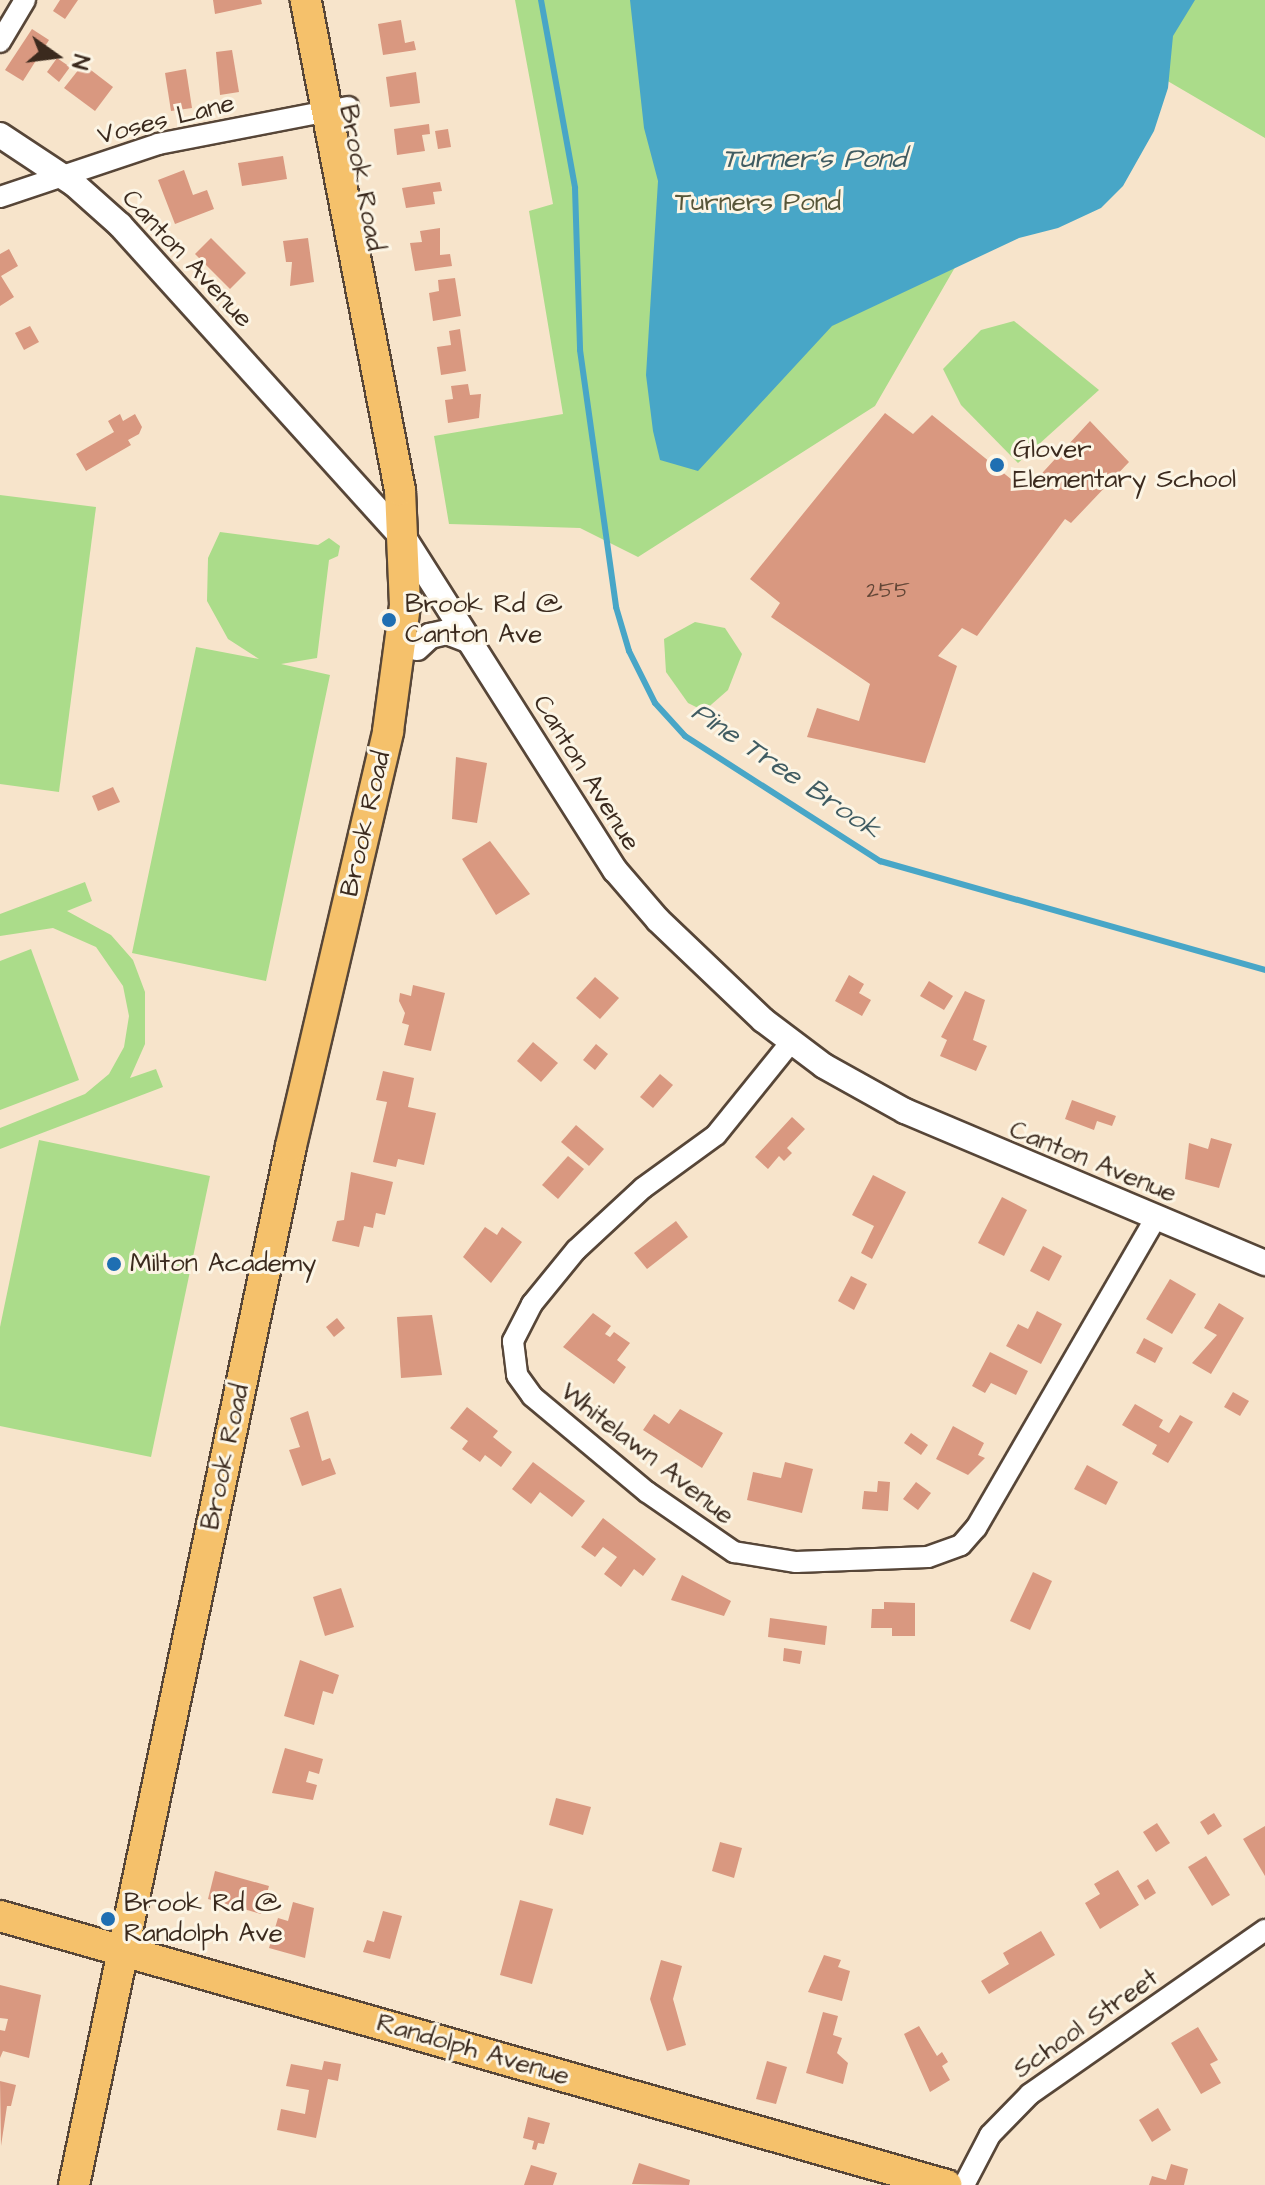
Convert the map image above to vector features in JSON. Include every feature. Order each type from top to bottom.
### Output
[{"type":"main road","name":"Brook Road","points":[[306,0],[338,109],[422,496],[426,568],[417,648],[388,731]]},
{"type":"main road","name":"Brook Road","points":[[74,2185],[291,1146],[388,731],[405,605],[406,541],[338,109],[327,0]]},
{"type":"main road","name":"Randolph Avenue","points":[[0,1916],[946,2185]]},
{"type":"street","points":[[0,42],[25,0]]},
{"type":"street","name":"Voses Lane","points":[[0,197],[175,140],[338,109]]},
{"type":"street","name":"Canton Avenue","points":[[0,135],[63,175],[131,237],[406,541],[473,642],[575,811],[630,890],[791,1042],[905,1111],[1265,1263]]},
{"type":"street","points":[[417,648],[430,636],[447,632],[473,642]]},
{"type":"street","name":"Whitelawn Avenue","points":[[791,1042],[716,1135],[643,1188],[576,1250],[532,1304],[513,1341],[517,1375],[532,1396],[720,1545],[748,1557],[796,1562],[928,1557],[961,1545],[976,1528],[1156,1217]]},
{"type":"street","name":"School Street","points":[[964,2185],[990,2135],[1030,2094],[1265,1930]]},
{"type":"green space","name":"Turners Pond","points":[[515,0],[1265,0],[1265,138],[1089,35],[875,406],[638,557],[580,528],[449,524],[434,436],[563,414],[529,211],[553,204]]},
{"type":"green space","points":[[1014,321],[1099,390],[1018,463],[961,405],[943,369],[981,330]]},
{"type":"green space","points":[[0,495],[96,507],[59,792],[0,784]]},
{"type":"green space","points":[[220,532],[318,545],[329,538],[340,546],[338,556],[329,560],[317,658],[281,664],[330,675],[266,981],[132,953],[196,647],[259,659],[228,639],[207,601],[208,558]]},
{"type":"green space","points":[[695,622],[725,628],[742,654],[728,690],[704,711],[688,703],[666,672],[664,639]]},
{"type":"green space","points":[[85,882],[92,901],[67,911],[111,935],[133,960],[145,992],[145,1044],[130,1078],[156,1069],[163,1087],[0,1149],[0,1128],[85,1094],[109,1074],[124,1047],[129,1016],[123,986],[96,947],[53,928],[0,936],[0,914]]},
{"type":"green space","points":[[31,949],[79,1080],[0,1110],[0,961]]},
{"type":"green space","points":[[39,1140],[210,1176],[151,1457],[0,1426],[0,1327]]},
{"type":"water","name":"Turner's Pond","points":[[630,0],[1195,0],[1173,36],[1168,88],[1154,131],[1123,186],[1101,208],[1058,228],[1019,238],[832,326],[698,471],[660,460],[653,431],[646,375],[658,181],[644,128]]},
{"type":"building","points":[[60,0],[78,0],[65,19],[53,11]]},
{"type":"building","points":[[213,0],[261,0],[262,4],[215,14]]},
{"type":"building","points":[[401,20],[405,43],[414,41],[416,50],[383,55],[378,24]]},
{"type":"building","points":[[32,29],[49,40],[23,81],[5,70]]},
{"type":"building","points":[[232,50],[239,92],[220,95],[216,52]]},
{"type":"building","points":[[57,58],[70,67],[59,82],[47,72]]},
{"type":"building","points":[[83,64],[113,87],[95,111],[64,88]]},
{"type":"building","points":[[186,69],[192,108],[171,111],[165,73]]},
{"type":"building","points":[[416,72],[420,103],[390,107],[386,77]]},
{"type":"building","points":[[429,124],[430,134],[422,135],[425,151],[397,155],[394,129]]},
{"type":"building","points":[[448,129],[451,147],[438,149],[435,131]]},
{"type":"building","points":[[283,156],[287,179],[242,186],[238,163]]},
{"type":"building","points":[[184,170],[193,195],[207,190],[214,209],[175,224],[158,180]]},
{"type":"building","points":[[440,182],[442,191],[433,192],[435,204],[406,208],[402,188]]},
{"type":"building","points":[[440,228],[440,255],[450,254],[452,266],[415,271],[410,243],[422,242],[420,231]]},
{"type":"building","points":[[211,238],[246,273],[230,289],[195,254]]},
{"type":"building","points":[[308,238],[314,282],[290,286],[292,262],[286,262],[283,241]]},
{"type":"building","points":[[9,249],[18,266],[1,276],[14,297],[0,306],[0,254]]},
{"type":"building","points":[[455,278],[461,316],[433,321],[429,293],[439,291],[438,280]]},
{"type":"building","points":[[30,326],[39,342],[24,350],[15,333]]},
{"type":"building","points":[[460,329],[466,371],[441,375],[437,347],[451,345],[449,331]]},
{"type":"building","points":[[468,384],[470,395],[481,394],[479,418],[448,423],[445,400],[453,399],[451,386]]},
{"type":"building","points":[[885,413],[913,434],[932,415],[1022,488],[1028,480],[1033,483],[1090,421],[1129,462],[1071,523],[1065,519],[977,636],[962,628],[938,656],[957,666],[925,763],[807,737],[817,708],[859,721],[870,684],[771,617],[780,603],[750,579]]},
{"type":"building","points":[[120,414],[123,421],[135,414],[142,427],[139,434],[128,440],[131,445],[86,471],[76,454],[114,432],[108,421]]},
{"type":"building","points":[[456,757],[487,763],[477,823],[452,819]]},
{"type":"building","points":[[113,787],[120,802],[98,811],[92,796]]},
{"type":"building","points":[[490,841],[530,894],[496,915],[462,859]]},
{"type":"building","points":[[849,975],[864,984],[859,993],[871,1000],[862,1016],[835,1001]]},
{"type":"building","points":[[595,977],[619,998],[600,1019],[576,998]]},
{"type":"building","points":[[929,981],[953,996],[944,1010],[920,996]]},
{"type":"building","points":[[413,985],[445,993],[431,1051],[404,1045],[409,1025],[402,1023],[405,1013],[399,1001],[400,993],[411,996]]},
{"type":"building","points":[[965,991],[985,1000],[973,1040],[987,1046],[976,1071],[940,1056],[947,1040],[941,1037]]},
{"type":"building","points":[[533,1042],[558,1063],[541,1082],[517,1061]]},
{"type":"building","points":[[596,1044],[608,1054],[595,1070],[583,1060]]},
{"type":"building","points":[[383,1071],[414,1078],[408,1107],[436,1113],[424,1165],[398,1159],[396,1167],[373,1162],[387,1102],[376,1100]]},
{"type":"building","points":[[660,1074],[673,1085],[653,1108],[640,1097]]},
{"type":"building","points":[[1072,1100],[1116,1116],[1112,1126],[1097,1121],[1094,1130],[1065,1119]]},
{"type":"building","points":[[792,1117],[805,1129],[787,1148],[792,1153],[784,1161],[779,1156],[768,1169],[755,1157]]},
{"type":"building","points":[[576,1125],[604,1149],[589,1166],[561,1142]]},
{"type":"building","points":[[1211,1138],[1232,1144],[1219,1188],[1185,1179],[1189,1143],[1208,1149]]},
{"type":"building","points":[[568,1156],[584,1169],[558,1199],[542,1185]]},
{"type":"building","points":[[351,1172],[393,1182],[385,1215],[376,1213],[373,1228],[364,1226],[359,1247],[332,1241],[337,1221],[344,1220]]},
{"type":"building","points":[[873,1175],[906,1192],[872,1259],[861,1253],[874,1226],[852,1215]]},
{"type":"building","points":[[1002,1197],[1027,1210],[1004,1256],[978,1243]]},
{"type":"building","points":[[676,1221],[688,1237],[647,1269],[634,1253]]},
{"type":"building","points":[[485,1227],[497,1235],[502,1227],[522,1242],[491,1283],[463,1257]]},
{"type":"building","points":[[1043,1246],[1062,1256],[1049,1281],[1030,1271]]},
{"type":"building","points":[[851,1276],[867,1284],[854,1310],[838,1301]]},
{"type":"building","points":[[1170,1279],[1196,1294],[1172,1334],[1146,1319]]},
{"type":"building","points":[[1219,1303],[1244,1318],[1211,1374],[1192,1363],[1217,1335],[1204,1328]]},
{"type":"building","points":[[1037,1311],[1062,1324],[1041,1364],[1006,1346],[1018,1324],[1028,1329]]},
{"type":"building","points":[[593,1313],[611,1326],[605,1334],[610,1337],[614,1332],[630,1343],[617,1360],[626,1367],[614,1384],[563,1347]]},
{"type":"building","points":[[432,1315],[442,1375],[401,1378],[397,1317]]},
{"type":"building","points":[[337,1318],[345,1328],[334,1337],[326,1327]]},
{"type":"building","points":[[1144,1338],[1163,1348],[1155,1363],[1136,1353]]},
{"type":"building","points":[[990,1352],[1028,1371],[1016,1395],[991,1383],[985,1393],[972,1386]]},
{"type":"building","points":[[1233,1392],[1249,1401],[1240,1416],[1224,1407]]},
{"type":"building","points":[[1135,1404],[1163,1420],[1159,1427],[1169,1433],[1180,1415],[1193,1422],[1168,1463],[1152,1454],[1157,1445],[1122,1425]]},
{"type":"building","points":[[467,1407],[498,1431],[493,1437],[512,1452],[501,1467],[485,1455],[480,1462],[462,1449],[468,1441],[450,1428]]},
{"type":"building","points":[[680,1409],[723,1433],[702,1468],[643,1430],[654,1414],[669,1424]]},
{"type":"building","points":[[308,1411],[322,1461],[330,1458],[336,1474],[302,1486],[289,1450],[300,1447],[290,1418]]},
{"type":"building","points":[[953,1426],[984,1443],[978,1455],[985,1458],[968,1475],[936,1459]]},
{"type":"building","points":[[911,1433],[928,1445],[921,1455],[904,1443]]},
{"type":"building","points":[[533,1462],[585,1501],[572,1517],[540,1492],[531,1504],[512,1489]]},
{"type":"building","points":[[785,1462],[813,1469],[802,1513],[747,1500],[753,1472],[781,1478]]},
{"type":"building","points":[[1087,1465],[1118,1482],[1106,1505],[1074,1489]]},
{"type":"building","points":[[878,1481],[890,1482],[888,1511],[862,1509],[864,1491],[877,1492]]},
{"type":"building","points":[[916,1482],[931,1493],[918,1510],[903,1499]]},
{"type":"building","points":[[603,1518],[656,1559],[643,1576],[634,1569],[621,1587],[604,1574],[617,1557],[603,1547],[595,1557],[581,1547]]},
{"type":"building","points":[[1033,1572],[1052,1581],[1030,1630],[1010,1621]]},
{"type":"building","points":[[682,1575],[731,1601],[724,1616],[671,1600]]},
{"type":"building","points":[[341,1588],[354,1627],[325,1636],[313,1597]]},
{"type":"building","points":[[884,1602],[915,1603],[915,1636],[892,1636],[892,1628],[871,1628],[872,1609],[884,1609]]},
{"type":"building","points":[[770,1618],[827,1626],[825,1645],[768,1637]]},
{"type":"building","points":[[784,1648],[802,1651],[800,1664],[783,1661]]},
{"type":"building","points":[[300,1660],[339,1675],[333,1694],[323,1691],[314,1725],[284,1716]]},
{"type":"building","points":[[285,1748],[323,1759],[319,1774],[309,1771],[306,1782],[317,1785],[313,1800],[272,1793]]},
{"type":"building","points":[[556,1798],[591,1807],[583,1835],[549,1825]]},
{"type":"building","points":[[1214,1813],[1222,1826],[1208,1835],[1200,1822]]},
{"type":"building","points":[[1157,1823],[1170,1843],[1156,1852],[1143,1832]]},
{"type":"building","points":[[1265,1826],[1265,1876],[1243,1839]]},
{"type":"building","points":[[720,1842],[742,1848],[734,1878],[712,1871]]},
{"type":"building","points":[[1206,1856],[1230,1895],[1212,1906],[1188,1867]]},
{"type":"building","points":[[1118,1870],[1139,1905],[1100,1929],[1085,1903],[1100,1894],[1094,1884]]},
{"type":"building","points":[[215,1871],[269,1886],[261,1914],[208,1899]]},
{"type":"building","points":[[1148,1879],[1156,1893],[1145,1900],[1137,1886]]},
{"type":"building","points":[[520,1900],[553,1909],[532,1984],[500,1975]]},
{"type":"building","points":[[293,1902],[314,1908],[305,1958],[269,1948],[278,1918],[288,1921]]},
{"type":"building","points":[[383,1911],[402,1916],[390,1959],[363,1952],[367,1940],[374,1942]]},
{"type":"building","points":[[1041,1931],[1055,1955],[989,1994],[981,1981],[1009,1964],[1003,1953]]},
{"type":"building","points":[[824,1955],[841,1960],[838,1967],[850,1971],[842,2001],[808,1992]]},
{"type":"building","points":[[661,1960],[682,1966],[673,1999],[686,2045],[667,2051],[650,1999]]},
{"type":"building","points":[[0,1985],[41,1995],[29,2058],[3,2051],[0,2058],[0,2030],[5,2031],[8,2019],[0,2018]]},
{"type":"building","points":[[823,2012],[838,2016],[833,2035],[842,2038],[837,2053],[848,2063],[843,2084],[806,2073]]},
{"type":"building","points":[[919,2026],[937,2056],[942,2052],[948,2062],[942,2066],[950,2080],[930,2092],[904,2034]]},
{"type":"building","points":[[1198,2027],[1218,2060],[1210,2064],[1221,2083],[1201,2094],[1171,2043]]},
{"type":"building","points":[[324,2061],[341,2064],[338,2081],[328,2079],[316,2138],[277,2130],[281,2109],[305,2114],[309,2090],[286,2086],[291,2064],[322,2070]]},
{"type":"building","points":[[767,2061],[787,2067],[776,2104],[756,2099]]},
{"type":"building","points":[[0,2081],[16,2085],[11,2106],[7,2106],[1,2146]]},
{"type":"building","points":[[1158,2108],[1171,2130],[1152,2142],[1139,2120]]},
{"type":"building","points":[[528,2117],[550,2123],[544,2144],[538,2143],[536,2150],[532,2149],[534,2141],[523,2138]]},
{"type":"building","points":[[639,2163],[690,2180],[689,2185],[632,2184]]},
{"type":"building","points":[[1171,2164],[1188,2169],[1184,2185],[1149,2185],[1152,2176],[1166,2180]]},
{"type":"building","points":[[531,2165],[557,2173],[553,2185],[524,2185]]},
{"type":"waterway","name":"Pine Tree Brook","points":[[541,0],[575,188],[580,350],[616,607],[629,651],[655,703],[685,736],[880,861],[1265,970]]},
{"type":"place","name":"Glover Elementary School","points":[[997,465]]},
{"type":"place","name":"Brook Rd @ Canton Ave","points":[[389,620]]},
{"type":"place","name":"Milton Academy","points":[[114,1264]]},
{"type":"place","name":"Brook Rd @ Randolph Ave","points":[[108,1919]]}]
